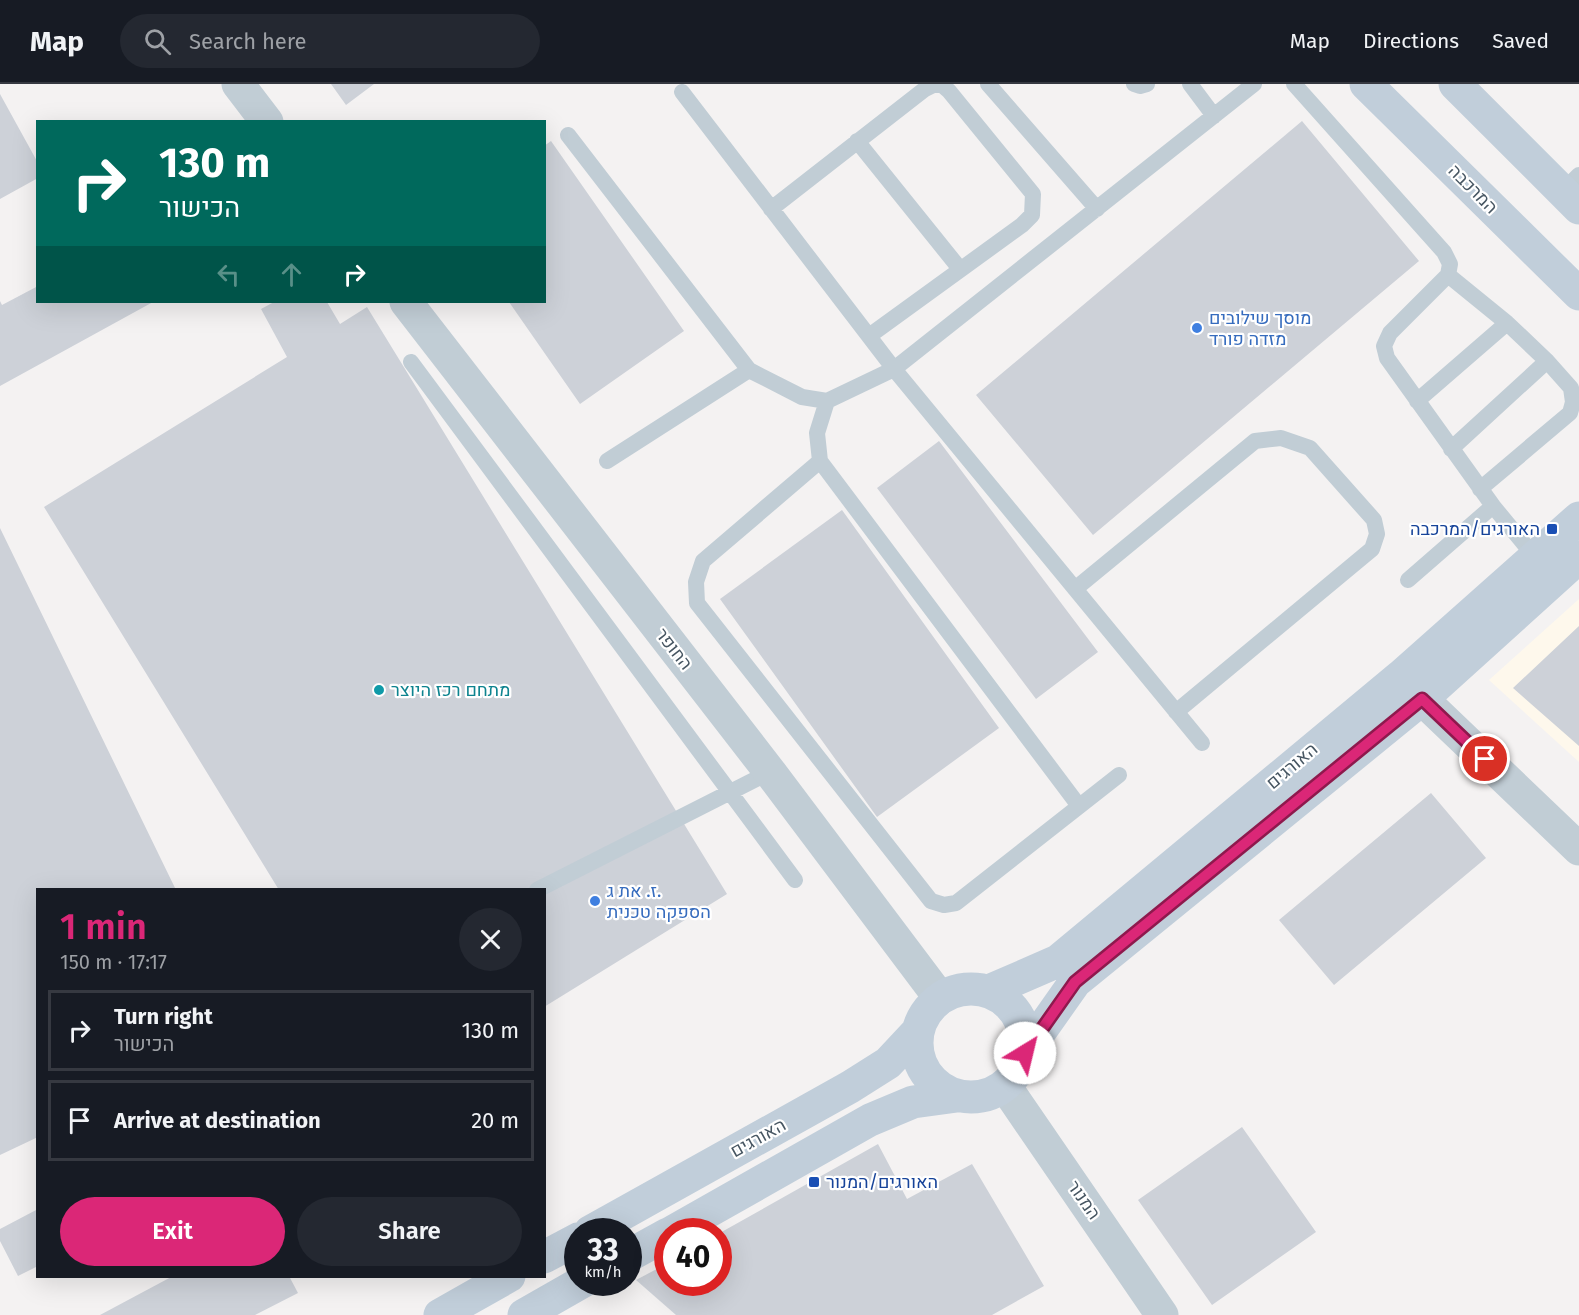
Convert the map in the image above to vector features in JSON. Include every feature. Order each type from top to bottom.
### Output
[{"type":"street","points":[[238,84],[265,120]]},
{"type":"street","name":"המרכבה","points":[[1366,84],[1579,294]]},
{"type":"street","points":[[1455,84],[1574,191]]},
{"type":"street","name":"החופר","points":[[407,303],[770,772],[940,998]]},
{"type":"street","name":"האורגים","points":[[989,991],[1058,961],[1401,676],[1579,518]]},
{"type":"street","name":"האורגים","points":[[1025,1053],[1075,982],[1422,699],[1579,557]]},
{"type":"street","points":[[1422,699],[1579,849]]},
{"type":"street","points":[[697,1218],[870,1120],[913,1102],[957,1095],[974,1097],[990,1094],[1005,1086],[1018,1071],[1025,1053],[1023,1027],[1011,1005],[989,991],[972,988],[956,990],[940,998],[929,1007],[917,1032],[917,1053],[924,1072],[939,1087],[957,1095]]},
{"type":"street","name":"האורגים","points":[[615,1218],[850,1087],[888,1063],[917,1032]]},
{"type":"street","name":"המנור","points":[[1005,1086],[1162,1315]]},
{"type":"street","points":[[546,1256],[564,1246]]},
{"type":"street","points":[[440,1315],[505,1278]]},
{"type":"street","points":[[524,1315],[564,1292]]},
{"type":"lane","points":[[988,84],[1096,209]]},
{"type":"lane","points":[[1134,84],[1147,84]]},
{"type":"lane","points":[[1190,84],[1214,116]]},
{"type":"lane","points":[[568,135],[749,370],[802,397],[827,401],[894,369],[1254,84]]},
{"type":"lane","points":[[1294,84],[1444,252],[1450,264],[1448,275],[1390,333],[1384,346],[1387,358],[1480,489],[1534,557]]},
{"type":"lane","points":[[771,209],[925,88],[933,85],[942,85],[949,91],[1033,194],[1032,215],[1022,225],[869,336]]},
{"type":"lane","points":[[682,93],[894,369],[1202,743]]},
{"type":"lane","points":[[857,141],[960,269]]},
{"type":"lane","points":[[1448,275],[1507,323],[1547,361],[1570,388],[1573,402],[1570,413],[1480,489]]},
{"type":"lane","points":[[1417,401],[1507,323]]},
{"type":"lane","points":[[1451,449],[1547,361]]},
{"type":"lane","points":[[411,362],[795,880]]},
{"type":"lane","points":[[607,461],[749,370]]},
{"type":"lane","points":[[827,401],[817,433],[820,461],[1079,806]]},
{"type":"lane","points":[[1075,589],[1256,441],[1281,438],[1310,448],[1374,520],[1377,534],[1372,549],[1176,712]]},
{"type":"lane","points":[[820,461],[703,561],[696,582],[697,603],[931,901],[944,905],[956,903],[1119,775]]},
{"type":"lane","points":[[1408,580],[1493,506]]},
{"type":"lane","points":[[541,888],[770,772]]},
{"type":"shaded area","points":[[1579,599],[1579,762],[1489,680]]},
{"type":"building","points":[[331,84],[374,84],[346,105]]},
{"type":"building","points":[[0,94],[36,159],[36,179],[0,199]]},
{"type":"building","name":"מוסך שילובים מזדה פורד","points":[[1302,121],[1419,261],[1093,535],[976,395]]},
{"type":"building","points":[[551,141],[684,331],[580,404],[510,303],[546,303],[546,145]]},
{"type":"building","points":[[36,287],[36,303],[151,303],[0,386],[0,301],[2,305]]},
{"type":"building","name":"מתחם רכז היוצר","points":[[272,303],[328,303],[340,324],[367,307],[727,894],[546,1006],[546,888],[278,888],[44,507],[287,357],[261,309]]},
{"type":"building","points":[[939,441],[1098,652],[1036,699],[877,488]]},
{"type":"building","points":[[842,510],[999,728],[877,817],[720,599]]},
{"type":"building","points":[[0,528],[175,888],[36,888],[36,1138],[0,1155]]},
{"type":"building","points":[[1579,626],[1579,746],[1513,688]]},
{"type":"building","points":[[1431,793],[1486,858],[1334,985],[1279,920]]},
{"type":"building","points":[[1242,1127],[1316,1232],[1212,1305],[1138,1200]]},
{"type":"building","points":[[878,1144],[907,1199],[972,1164],[1044,1286],[992,1315],[676,1315],[654,1296],[732,1296],[732,1226]]},
{"type":"building","points":[[36,1210],[36,1267],[18,1276],[0,1241],[0,1229]]},
{"type":"building","points":[[654,1270],[654,1296],[642,1285],[642,1277]]},
{"type":"building","points":[[169,1278],[290,1278],[298,1293],[255,1315],[100,1315]]},
{"type":"place","name":"מוסך שילובים מזדה פורד","points":[[1197,328]]},
{"type":"place","name":"האורגים/המרכבה","points":[[1552,529]]},
{"type":"place","name":"מתחם רכז היוצר","points":[[379,690]]},
{"type":"place","name":"ז. את ג. הספקה טכנית","points":[[595,901]]},
{"type":"place","name":"האורגים/המנור","points":[[814,1182]]},
{"type":"route","points":[[1025,1053],[1075,982],[1422,699],[1485,759]]}]
